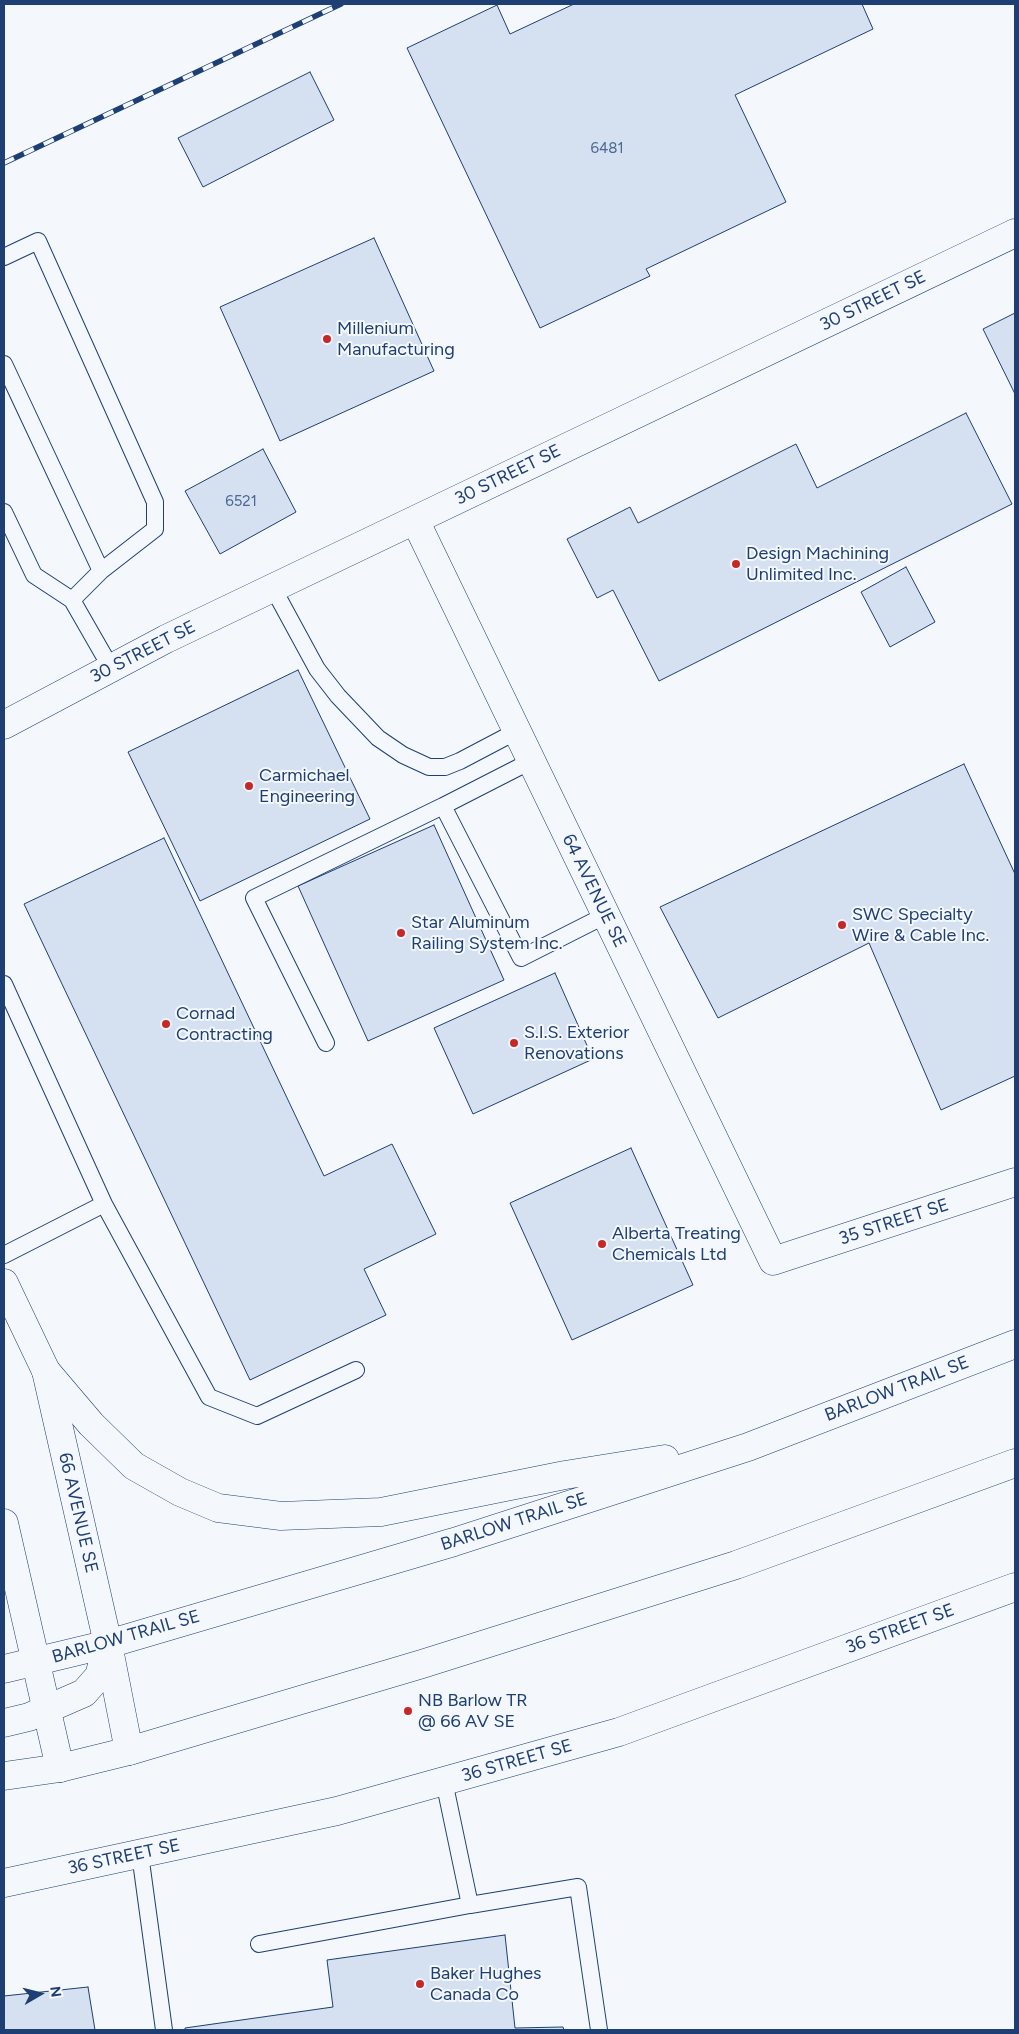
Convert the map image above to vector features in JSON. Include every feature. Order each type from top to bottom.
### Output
[{"type":"street","name":"30 STREET SE","points":[[4,724],[166,639],[1015,233]]},
{"type":"street","name":"64 AVENUE SE","points":[[415,520],[773,1262]]},
{"type":"street","name":"35 STREET SE","points":[[773,1262],[1015,1182]]},
{"type":"street","name":"66 AVENUE SE","points":[[4,1283],[46,1371],[108,1644],[129,1751]]},
{"type":"street","name":"BARLOW TRAIL SE","points":[[4,1669],[108,1644],[454,1542],[748,1447],[1015,1344]]},
{"type":"street","points":[[46,1371],[91,1424],[134,1466],[180,1492],[218,1508],[281,1516],[381,1512],[565,1475],[748,1447]]},
{"type":"street","points":[[4,1776],[60,1768],[129,1751],[422,1664],[736,1565],[1015,1463]]},
{"type":"street","points":[[4,1524],[60,1768]]},
{"type":"street","name":"36 STREET SE","points":[[4,1883],[337,1811],[619,1732],[1015,1587]]},
{"type":"street","points":[[4,1723],[29,1717],[84,1693],[99,1676],[108,1644]]},
{"type":"lane","points":[[4,258],[38,241],[155,502],[155,529],[101,571],[72,600]]},
{"type":"lane","points":[[4,364],[101,571]]},
{"type":"lane","points":[[4,512],[34,575],[72,600],[111,668]]},
{"type":"lane","points":[[273,588],[317,668],[338,696],[378,738],[403,755],[429,767],[445,767],[517,731]]},
{"type":"lane","points":[[326,1044],[254,898],[531,761]]},
{"type":"lane","points":[[443,806],[520,958],[606,915]]},
{"type":"lane","points":[[4,984],[104,1204],[209,1397],[257,1416],[356,1370]]},
{"type":"lane","points":[[4,1255],[104,1204]]},
{"type":"lane","points":[[444,1781],[470,1905]]},
{"type":"lane","points":[[140,1854],[164,2030]]},
{"type":"lane","points":[[259,1944],[578,1887],[599,2030]]},
{"type":"building","points":[[574,4],[862,4],[873,29],[735,95],[786,202],[646,269],[650,276],[540,328],[407,48],[497,5],[510,34]]},
{"type":"building","points":[[310,72],[334,120],[203,187],[178,138]]},
{"type":"building","name":"Millenium Manufacturing","points":[[374,238],[434,371],[280,441],[220,307]]},
{"type":"building","points":[[1015,313],[1015,394],[983,329]]},
{"type":"building","name":"Design Machining Unlimited Inc.","points":[[966,413],[1012,504],[659,681],[613,590],[597,598],[567,539],[630,507],[638,523],[796,444],[817,488]]},
{"type":"building","points":[[263,449],[296,512],[220,554],[185,491]]},
{"type":"building","points":[[906,567],[935,622],[890,647],[861,592]]},
{"type":"building","name":"Carmichael Engineering","points":[[298,670],[370,819],[200,901],[128,752]]},
{"type":"building","name":"SWC Specialty Wire & Cable Inc.","points":[[964,764],[1015,874],[1015,1076],[941,1110],[869,943],[718,1018],[660,907]]},
{"type":"building","name":"Star Aluminum Railing System Inc.","points":[[434,825],[504,980],[368,1041],[298,886]]},
{"type":"building","name":"Cornad Contracting","points":[[164,838],[324,1176],[392,1144],[436,1234],[364,1269],[386,1315],[250,1380],[24,904]]},
{"type":"building","name":"S.I.S. Exterior Renovations","points":[[555,973],[593,1059],[473,1114],[434,1028]]},
{"type":"building","name":"Alberta Treating Chemicals Ltd","points":[[631,1148],[693,1285],[572,1340],[510,1203]]},
{"type":"building","name":"Baker Hughes Canada Co","points":[[505,1935],[515,2028],[563,2027],[564,2030],[185,2030],[185,2028],[333,2007],[327,1960]]},
{"type":"building","points":[[88,1987],[95,2030],[4,2030],[4,1996]]},
{"type":"railway","points":[[4,163],[341,4]]},
{"type":"place","name":"Millenium Manufacturing","points":[[327,339]]},
{"type":"place","name":"Design Machining Unlimited Inc.","points":[[736,564]]},
{"type":"place","name":"Carmichael Engineering","points":[[249,786]]},
{"type":"place","name":"SWC Specialty Wire & Cable Inc.","points":[[842,925]]},
{"type":"place","name":"Star Aluminum Railing System Inc.","points":[[401,933]]},
{"type":"place","name":"Cornad Contracting","points":[[166,1024]]},
{"type":"place","name":"S.I.S. Exterior Renovations","points":[[514,1043]]},
{"type":"place","name":"Alberta Treating Chemicals Ltd","points":[[602,1244]]},
{"type":"place","name":"NB Barlow TR @ 66 AV SE","points":[[408,1711]]},
{"type":"place","name":"Baker Hughes Canada Co","points":[[420,1984]]}]
